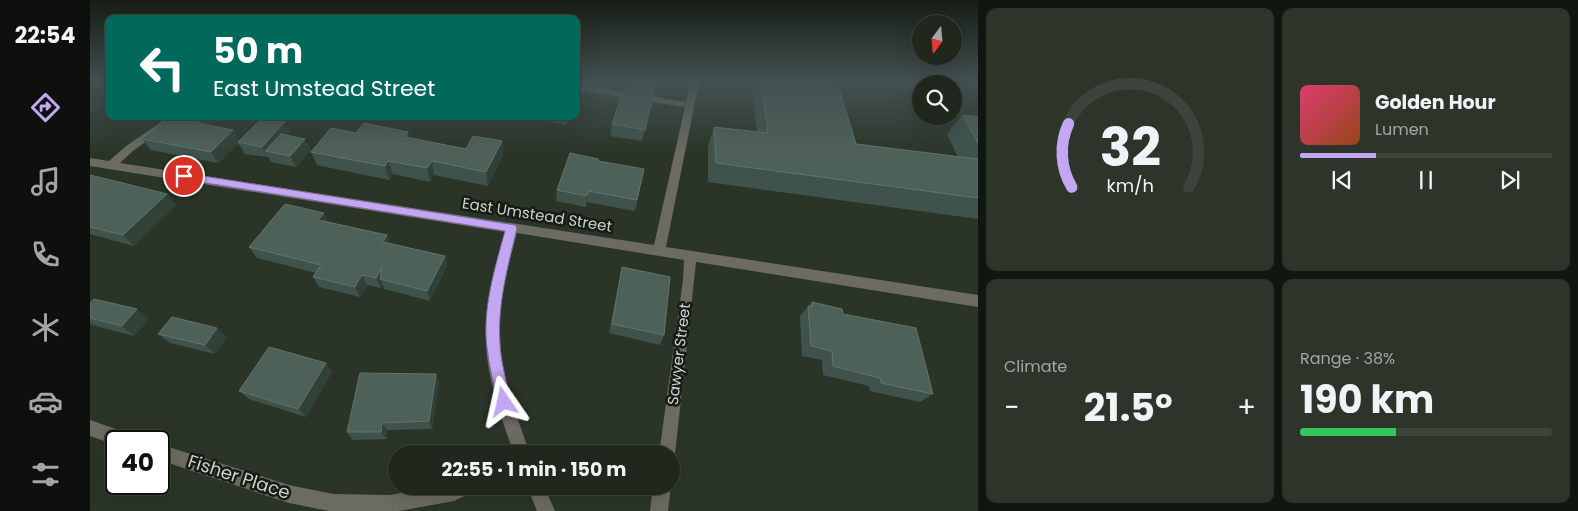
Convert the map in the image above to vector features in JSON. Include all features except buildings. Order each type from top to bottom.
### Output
[{"type":"street","points":[[659,250],[689,106]]},
{"type":"street","points":[[111,165],[130,148],[171,120]]},
{"type":"street","name":"East Umstead Street","points":[[90,162],[978,301]]},
{"type":"street","points":[[512,228],[498,281],[493,324],[493,347],[504,402],[519,445]]},
{"type":"street","name":"Sawyer Street","points":[[668,445],[689,280],[690,255]]},
{"type":"street","points":[[90,428],[105,433]]},
{"type":"street","name":"Fisher Place","points":[[170,456],[289,494],[333,503],[390,504],[438,495]]},
{"type":"street","points":[[539,495],[546,511]]},
{"type":"street","points":[[659,511],[661,495]]},
{"type":"route","points":[[184,176],[512,228],[498,281],[493,324],[493,347],[504,402]]}]
